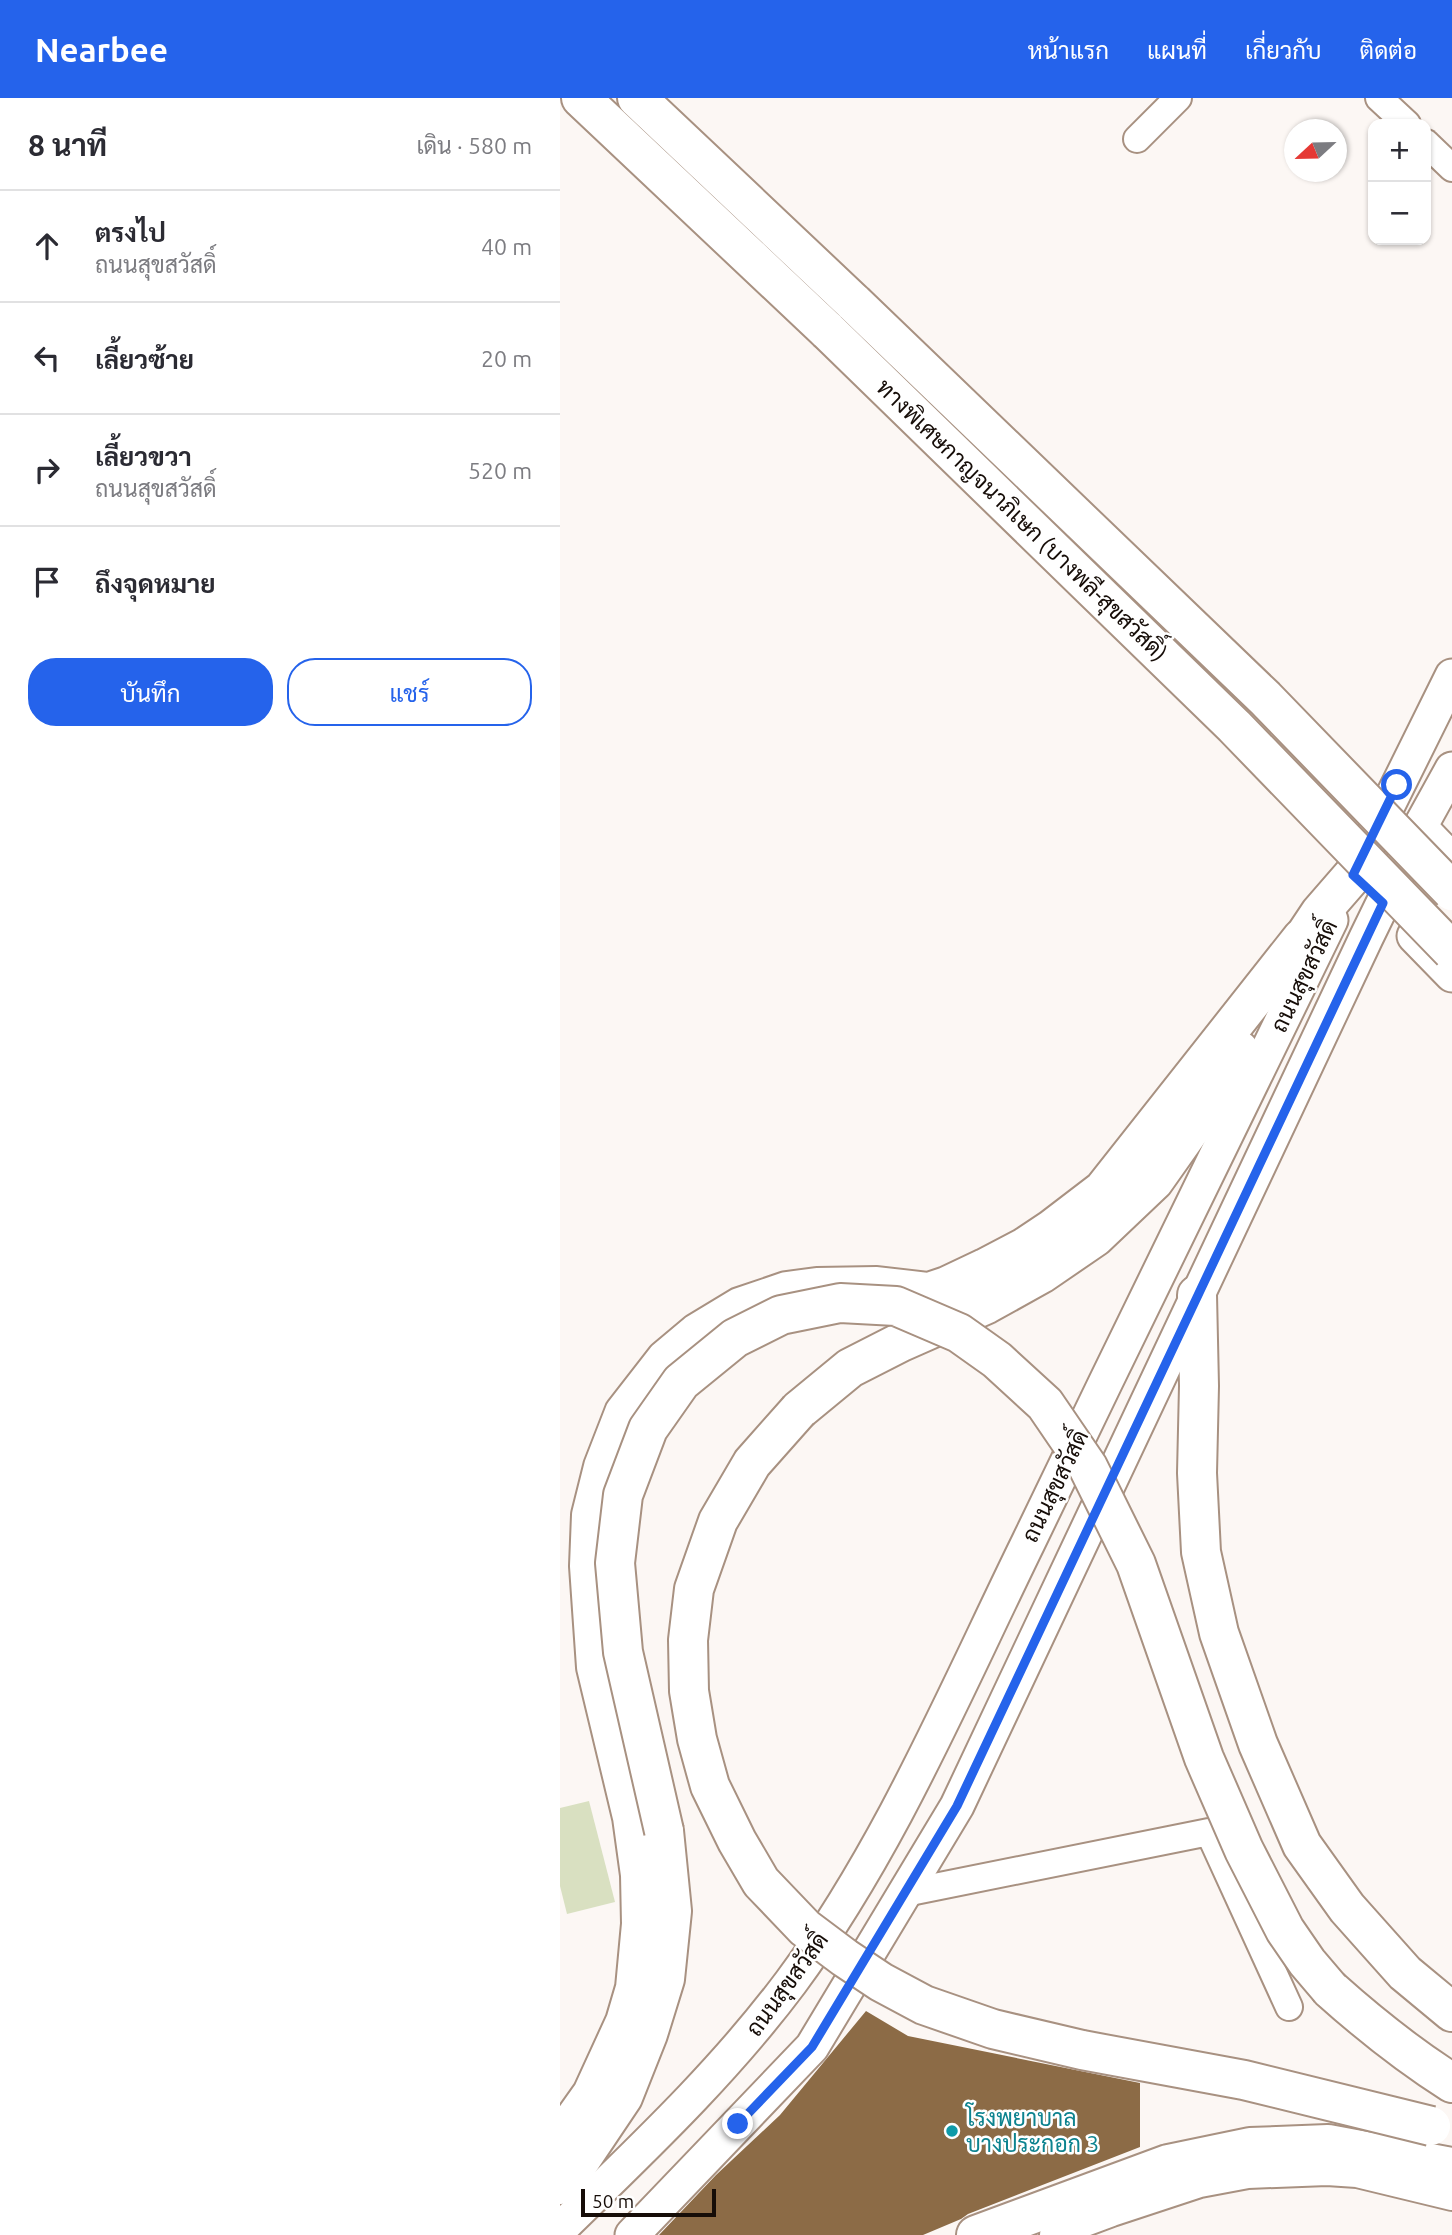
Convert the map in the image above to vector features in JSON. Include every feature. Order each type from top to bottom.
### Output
[{"type":"highway","name":"ทางพิเศษกาญจนาภิเษก (บางพลี-สุขสวัสดิ์)","points":[[581,98],[828,331],[1234,726],[1452,951]]},
{"type":"highway","name":"ทางพิเศษกาญจนาภิเษก (บางพลี-สุขสวัสดิ์)","points":[[637,98],[1265,698],[1452,891]]},
{"type":"highway","points":[[560,2139],[592,2094],[625,2022],[635,1988],[641,1924],[640,1875],[632,1817],[596,1667],[589,1566],[591,1515],[603,1467],[624,1413],[666,1359],[697,1333],[740,1307],[787,1291],[817,1287],[877,1286],[929,1292],[985,1268],[1052,1229],[1103,1190],[1320,913],[1353,875]]},
{"type":"highway","points":[[1302,938],[1209,1103],[1154,1181],[1095,1237],[1041,1274],[987,1304],[850,1368],[799,1410],[752,1463],[718,1521],[694,1589],[688,1640],[689,1691],[697,1739],[710,1786],[761,1882],[805,1928],[881,1982],[924,2005],[993,2029],[1096,2053],[1244,2080],[1441,2129]]},
{"type":"highway","points":[[1197,1295],[1197,1473],[1201,1552],[1219,1633],[1258,1744],[1302,1845],[1347,1908],[1405,1973],[1452,2012]]},
{"type":"highway","points":[[560,2185],[576,2167],[623,2097],[648,2034],[665,1979],[672,1911],[664,1831],[622,1651],[615,1563],[623,1495],[648,1429],[681,1382],[746,1332],[781,1315],[840,1303],[896,1306],[958,1333],[997,1360],[1045,1404],[1088,1467],[1136,1564],[1204,1758],[1244,1850],[1285,1930],[1307,1962],[1365,2021],[1416,2060],[1452,2083]]},
{"type":"highway","points":[[976,2235],[1168,2164],[1251,2147],[1328,2144],[1452,2167]]},
{"type":"main road","name":"ถนนสุขสวัสดิ์","points":[[560,2229],[684,2107],[742,2044],[836,1917],[886,1831],[928,1752],[1136,1319],[1452,676]]},
{"type":"main road","name":"ถนนสุขสวัสดิ์","points":[[632,2235],[812,2047],[957,1806],[1383,903],[1452,769]]},
{"type":"main road","points":[[1420,827],[1452,860]]},
{"type":"main road","points":[[1353,875],[1452,975]]},
{"type":"street","points":[[1138,139],[1178,98]]},
{"type":"street","points":[[1379,98],[1402,119]]},
{"type":"street","points":[[1431,148],[1452,168]]},
{"type":"street","points":[[905,1893],[1209,1832],[1289,2007]]},
{"type":"street","points":[[1054,2235],[1200,2184],[1248,2175],[1327,2172],[1357,2174],[1452,2197]]},
{"type":"green space","points":[[589,1801],[615,1902],[567,1914],[560,1886],[560,1808]]},
{"type":"building","name":"โรงพยาบาล บางประกอก 3","points":[[866,2011],[908,2036],[1140,2083],[1140,2147],[968,2214],[923,2235],[659,2235],[716,2175],[780,2115]]},
{"type":"place","name":"โรงพยาบาล บางประกอก 3","points":[[952,2131]]},
{"type":"route","points":[[738,2124],[812,2047],[957,1806],[1383,903],[1353,875],[1397,785]]}]
